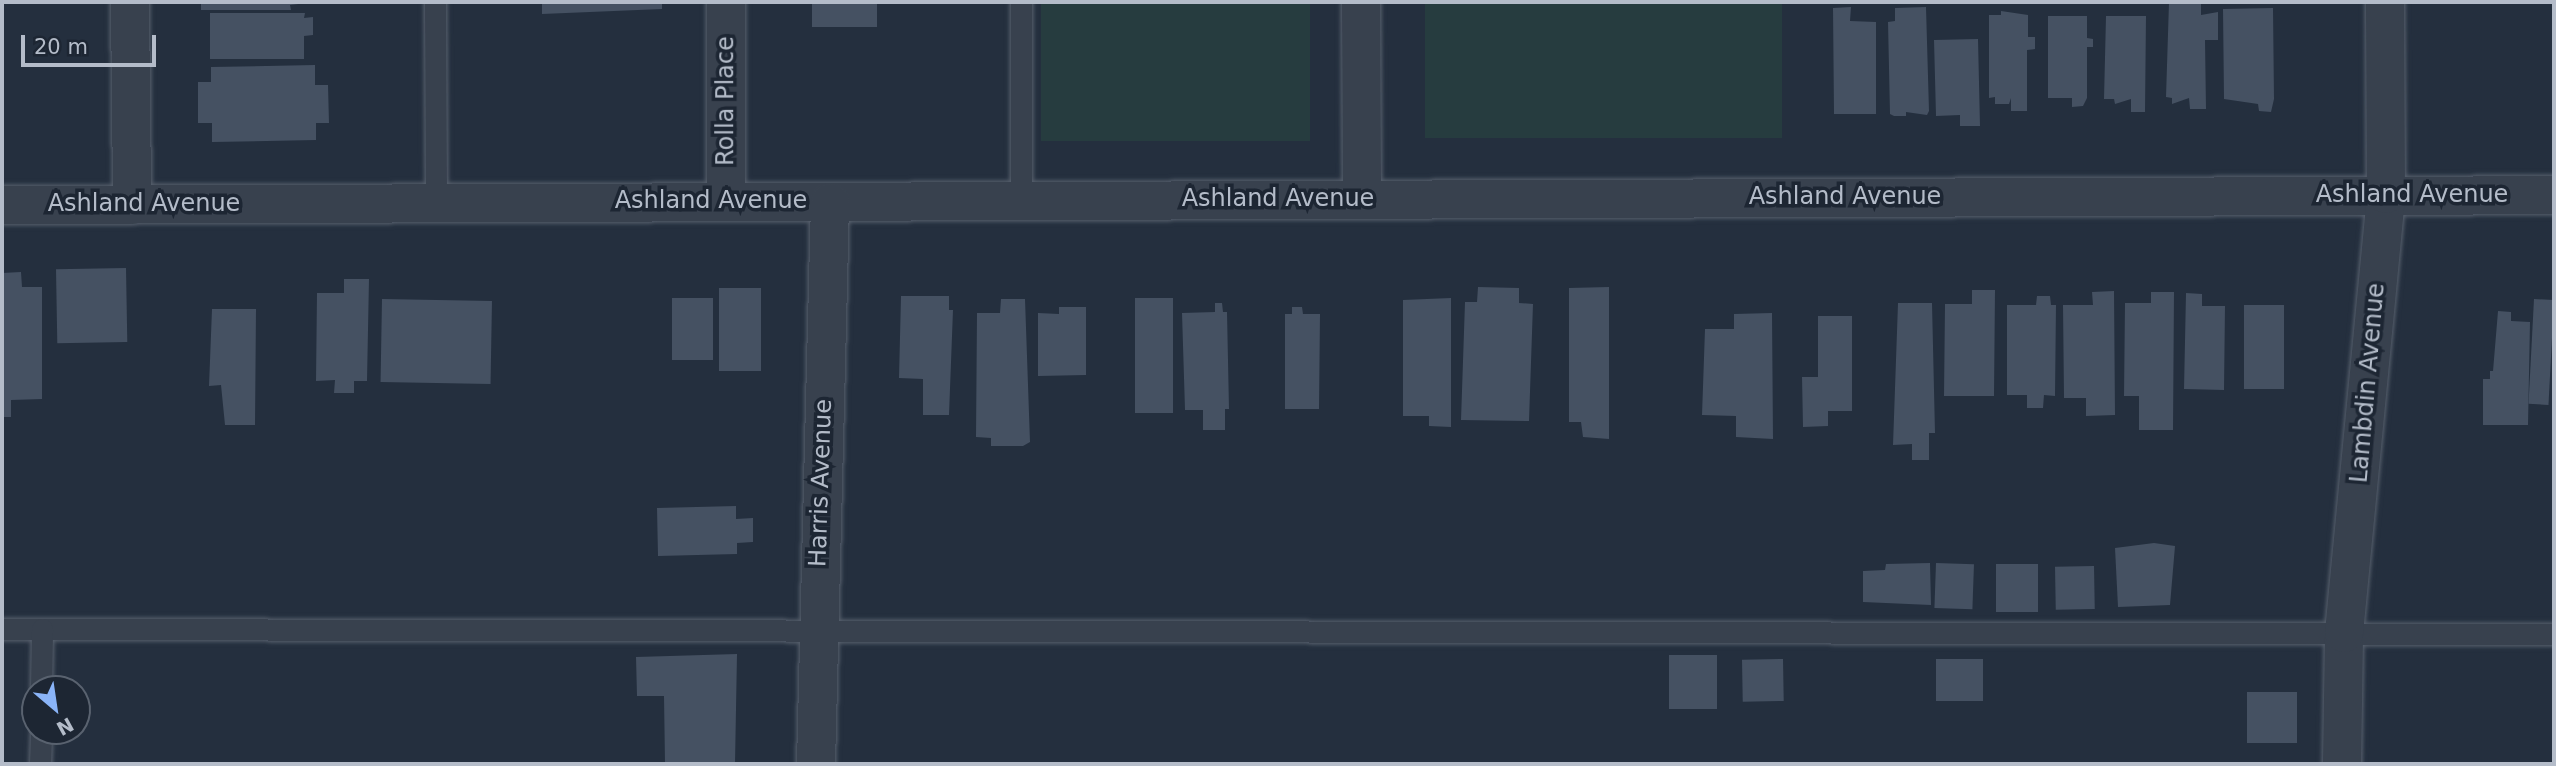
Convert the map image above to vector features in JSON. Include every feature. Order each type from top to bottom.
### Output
[{"type":"street","points":[[131,2],[132,205]]},
{"type":"street","name":"Rolla Place","points":[[726,2],[726,200]]},
{"type":"street","points":[[1361,2],[1362,199]]},
{"type":"street","name":"Lambdin Avenue","points":[[2342,764],[2344,633],[2386,194],[2385,2]]},
{"type":"street","name":"Ashland Avenue","points":[[2,205],[436,201],[830,202],[2554,195]]},
{"type":"street","name":"Harris Avenue","points":[[816,764],[816,633],[830,202]]},
{"type":"lane","points":[[435,2],[436,201]]},
{"type":"lane","points":[[1021,2],[1021,201]]},
{"type":"lane","points":[[2,629],[816,633],[2554,634]]},
{"type":"lane","points":[[41,675],[42,629]]},
{"type":"lane","points":[[40,764],[41,745]]},
{"type":"green space","points":[[1041,2],[1310,2],[1310,141],[1041,141]]},
{"type":"green space","points":[[1425,2],[1782,2],[1782,138],[1425,138]]},
{"type":"building","points":[[201,2],[315,2],[290,5],[291,10],[201,10]]},
{"type":"building","points":[[542,2],[662,2],[662,9],[542,14]]},
{"type":"building","points":[[812,2],[877,2],[877,27],[812,27]]},
{"type":"building","points":[[2169,2],[2201,2],[2201,15],[2218,12],[2218,40],[2205,40],[2206,109],[2190,109],[2189,98],[2172,104],[2172,98],[2166,97]]},
{"type":"building","points":[[1851,7],[1850,21],[1876,22],[1876,114],[1834,114],[1833,8]]},
{"type":"building","points":[[1926,7],[1929,111],[1927,115],[1906,112],[1906,116],[1894,116],[1890,114],[1888,22],[1895,21],[1895,8]]},
{"type":"building","points":[[2273,8],[2274,99],[2271,112],[2259,111],[2258,104],[2224,99],[2223,9]]},
{"type":"building","points":[[2001,11],[2028,15],[2028,37],[2035,37],[2035,49],[2027,50],[2027,111],[2011,111],[2011,98],[2009,104],[1995,104],[1995,97],[1989,98],[1989,15],[2001,15]]},
{"type":"building","points":[[210,13],[305,13],[304,18],[313,17],[313,35],[304,36],[304,59],[210,59]]},
{"type":"building","points":[[2048,16],[2087,16],[2087,38],[2093,39],[2093,47],[2087,47],[2087,98],[2083,106],[2072,107],[2072,98],[2048,98]]},
{"type":"building","points":[[2106,16],[2146,16],[2145,112],[2131,112],[2131,99],[2115,104],[2114,99],[2104,99]]},
{"type":"building","points":[[1978,39],[1980,126],[1960,126],[1960,115],[1936,116],[1934,40]]},
{"type":"building","points":[[315,65],[315,85],[328,85],[329,123],[316,123],[316,140],[212,142],[212,123],[198,123],[198,82],[211,82],[211,67]]},
{"type":"building","points":[[126,268],[127,342],[57,343],[56,269]]},
{"type":"building","points":[[21,272],[22,287],[42,287],[42,399],[11,400],[11,417],[2,417],[2,273]]},
{"type":"building","points":[[344,279],[369,279],[367,381],[354,381],[354,393],[334,393],[335,380],[316,381],[317,293],[344,293]]},
{"type":"building","points":[[1478,287],[1519,288],[1519,303],[1533,304],[1529,421],[1461,420],[1465,302],[1477,302]]},
{"type":"building","points":[[1609,287],[1609,439],[1583,437],[1581,422],[1569,422],[1569,288]]},
{"type":"building","points":[[719,288],[761,288],[761,371],[719,371]]},
{"type":"building","points":[[1972,290],[1995,290],[1994,396],[1944,396],[1945,304],[1972,304]]},
{"type":"building","points":[[2114,291],[2115,415],[2086,416],[2086,398],[2064,398],[2063,305],[2093,305],[2092,292]]},
{"type":"building","points":[[2151,292],[2174,292],[2173,430],[2139,430],[2139,396],[2124,396],[2125,303],[2151,303]]},
{"type":"building","points":[[2186,293],[2202,294],[2202,306],[2225,306],[2224,390],[2184,389]]},
{"type":"building","points":[[901,296],[949,296],[949,310],[953,310],[949,415],[923,415],[923,379],[899,378]]},
{"type":"building","points":[[2037,296],[2050,296],[2051,305],[2056,305],[2055,396],[2044,395],[2043,408],[2027,408],[2027,395],[2007,395],[2007,305],[2036,305]]},
{"type":"building","points":[[672,298],[713,298],[713,360],[672,360]]},
{"type":"building","points":[[1135,298],[1173,298],[1173,413],[1135,413]]},
{"type":"building","points":[[1451,298],[1451,427],[1429,426],[1429,416],[1403,416],[1403,300]]},
{"type":"building","points":[[382,299],[492,301],[491,384],[381,382]]},
{"type":"building","points":[[1001,299],[1025,299],[1030,442],[1023,446],[991,446],[991,438],[976,437],[977,313],[1000,313]]},
{"type":"building","points":[[2534,299],[2554,300],[2548,405],[2529,404]]},
{"type":"building","points":[[1215,303],[1222,303],[1223,312],[1227,312],[1229,409],[1225,409],[1225,430],[1203,430],[1203,410],[1185,410],[1182,313],[1215,312]]},
{"type":"building","points":[[1898,303],[1932,303],[1935,433],[1929,433],[1929,460],[1912,460],[1912,444],[1893,445]]},
{"type":"building","points":[[2244,305],[2284,305],[2284,389],[2244,389]]},
{"type":"building","points":[[1059,307],[1086,307],[1086,375],[1038,376],[1038,313],[1059,314]]},
{"type":"building","points":[[1292,307],[1302,307],[1303,314],[1320,314],[1319,409],[1285,409],[1285,314],[1292,314]]},
{"type":"building","points":[[212,309],[256,309],[255,425],[225,425],[221,385],[209,386]]},
{"type":"building","points":[[2498,311],[2511,312],[2511,321],[2530,322],[2528,425],[2483,425],[2483,379],[2490,379],[2490,371],[2493,371]]},
{"type":"building","points":[[1772,313],[1773,439],[1736,437],[1736,416],[1702,415],[1705,329],[1734,329],[1734,314]]},
{"type":"building","points":[[1818,316],[1852,316],[1852,411],[1828,411],[1828,426],[1803,427],[1802,377],[1818,377]]},
{"type":"building","points":[[736,506],[736,519],[753,518],[753,542],[737,543],[737,554],[658,556],[657,508]]},
{"type":"building","points":[[2154,543],[2175,546],[2170,605],[2118,607],[2115,548]]},
{"type":"building","points":[[1930,563],[1931,605],[1863,602],[1863,571],[1885,570],[1886,564]]},
{"type":"building","points":[[1936,563],[1974,564],[1972,609],[1934,608]]},
{"type":"building","points":[[1996,564],[2038,564],[2038,612],[1996,612]]},
{"type":"building","points":[[2094,566],[2095,609],[2056,610],[2055,567]]},
{"type":"building","points":[[737,654],[735,764],[665,764],[664,696],[637,696],[636,657]]},
{"type":"building","points":[[1669,655],[1717,655],[1717,709],[1669,709]]},
{"type":"building","points":[[1783,659],[1784,701],[1743,702],[1742,660]]},
{"type":"building","points":[[1936,659],[1983,659],[1983,701],[1936,701]]},
{"type":"building","points":[[2247,692],[2297,692],[2297,743],[2247,743]]}]
